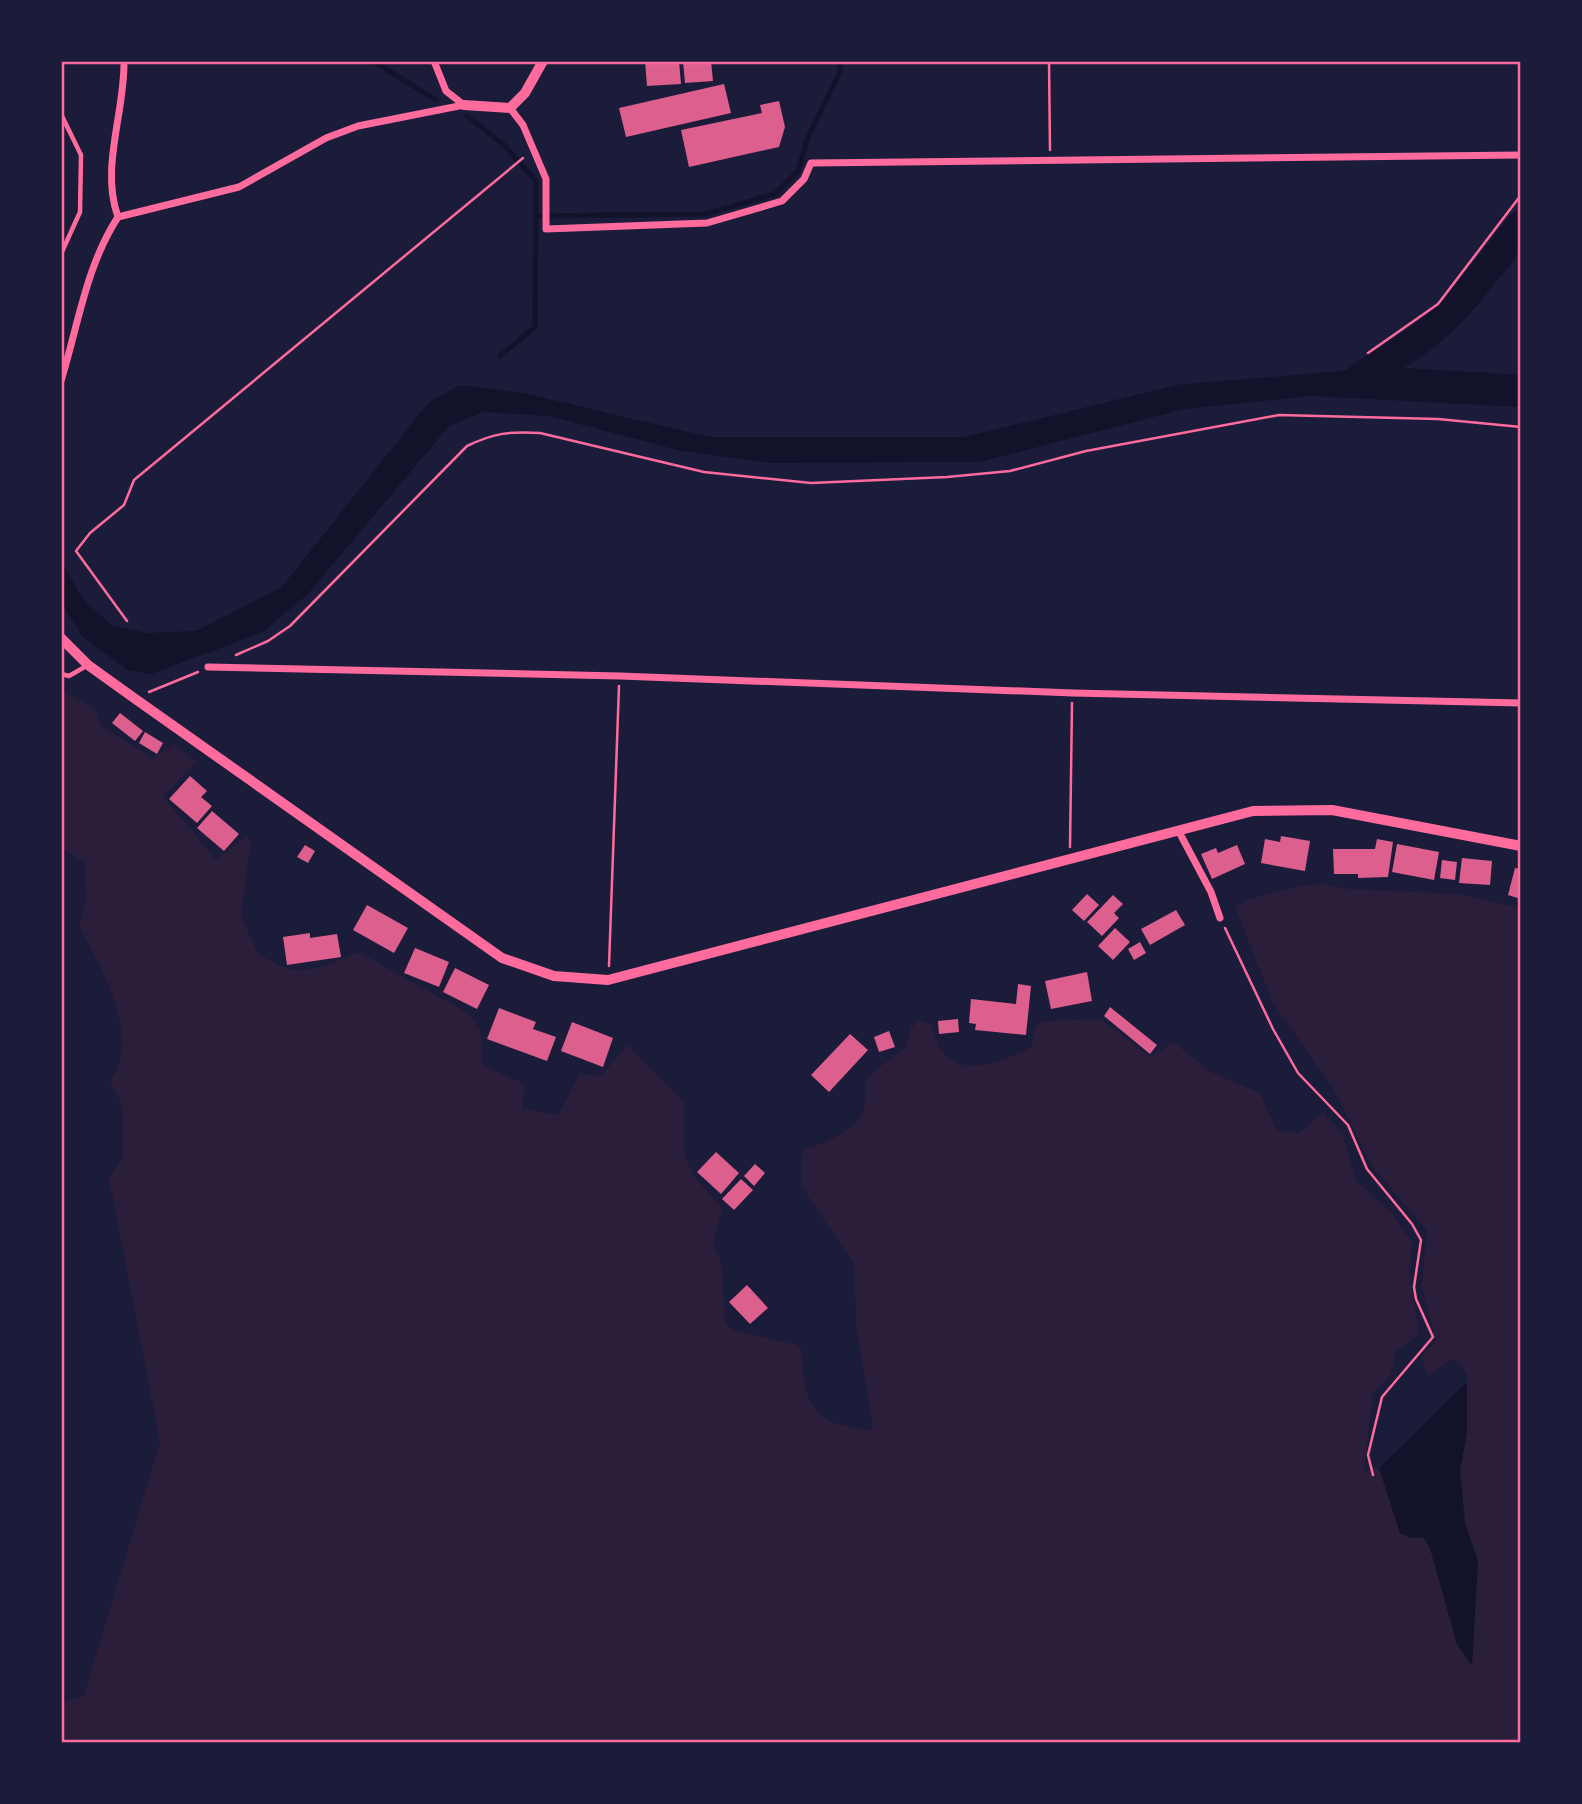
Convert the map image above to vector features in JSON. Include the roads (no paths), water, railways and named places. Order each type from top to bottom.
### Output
[{"type":"street","points":[[118,218],[111,199],[112,171],[124,83],[124,61]]},
{"type":"street","points":[[434,61],[446,91],[464,105]]},
{"type":"street","points":[[61,381],[93,268],[106,236],[118,218],[239,187],[326,138],[358,126],[464,105],[510,108],[525,93],[543,61]]},
{"type":"street","points":[[510,108],[523,125],[546,179],[546,229],[707,223],[782,201],[804,178],[811,163],[1521,155]]},
{"type":"street","points":[[61,638],[88,665],[502,958],[554,976],[608,980],[1253,811],[1332,810],[1521,846]]},
{"type":"street","points":[[208,667],[620,676],[1073,693],[1521,703]]},
{"type":"street","points":[[1178,830],[1212,892],[1220,918]]},
{"type":"lane","points":[[61,114],[81,155],[80,212],[61,254]]},
{"type":"lane","points":[[61,674],[69,676],[88,665]]},
{"type":"waterway","points":[[373,61],[436,100]]},
{"type":"waterway","points":[[536,216],[705,214],[775,194],[798,171],[808,137],[840,72],[840,61]]},
{"type":"waterway","points":[[467,116],[504,145],[536,181],[535,327],[500,356]]},
{"type":"waterway","points":[[1358,380],[1421,338],[1442,320],[1478,281],[1521,226]]}]
